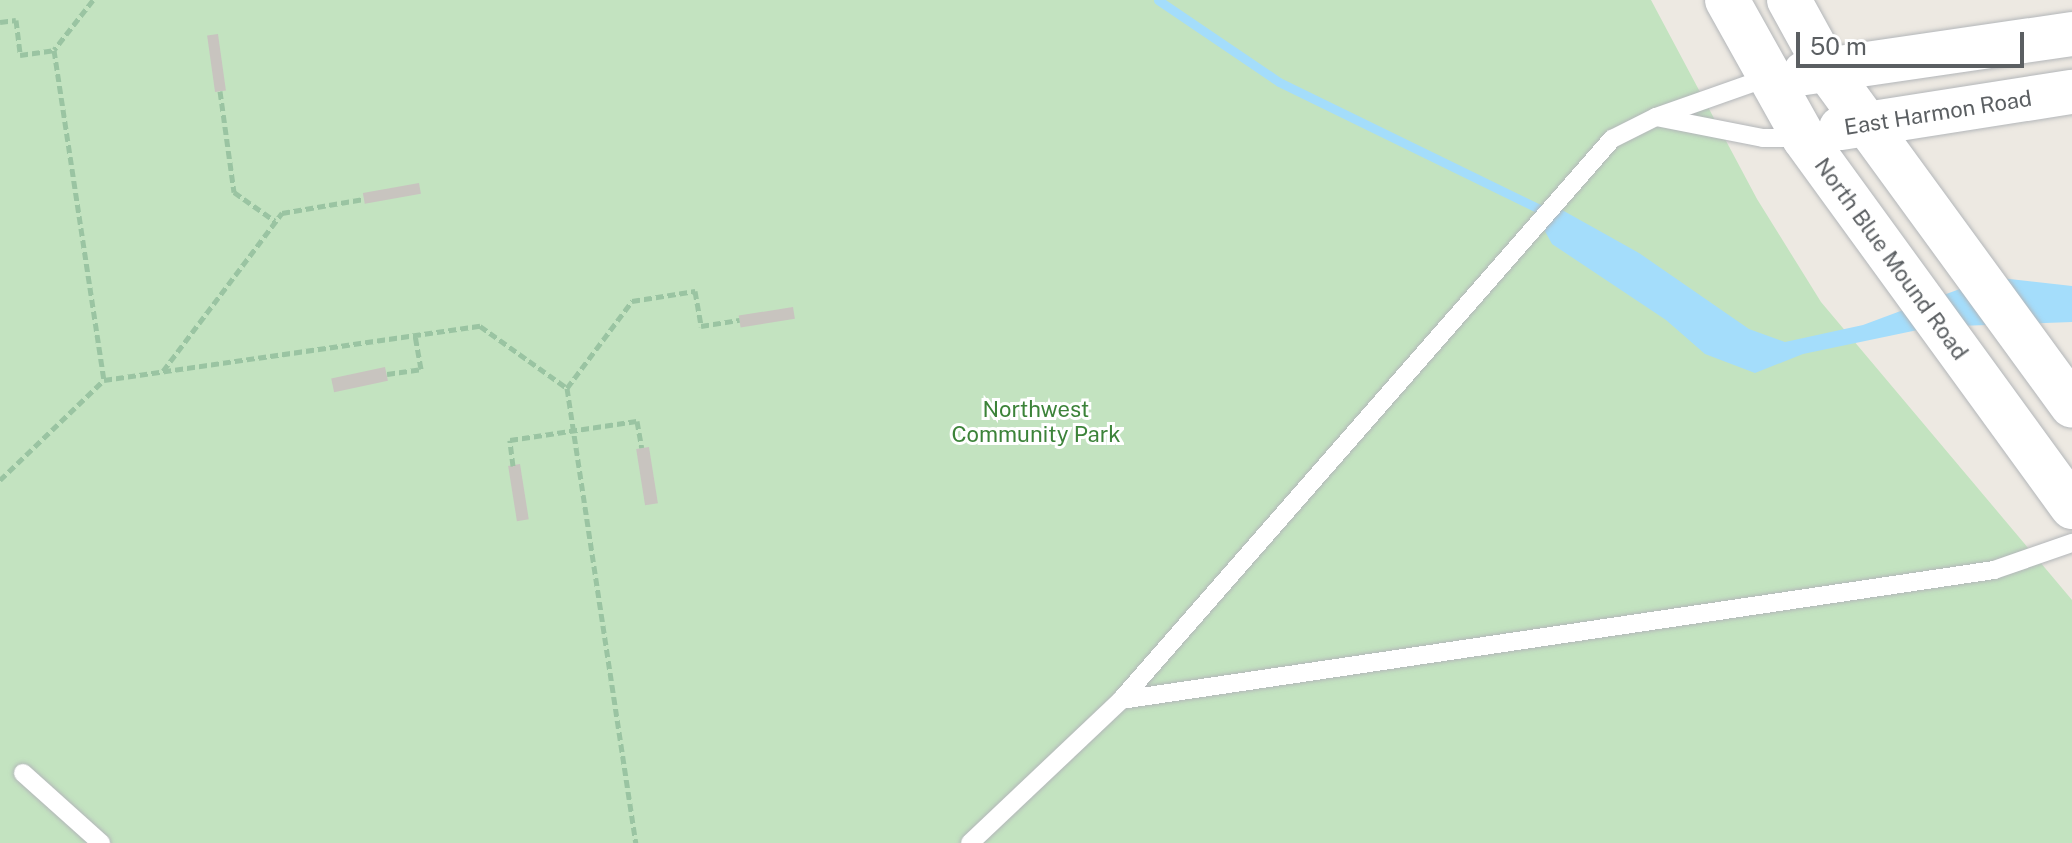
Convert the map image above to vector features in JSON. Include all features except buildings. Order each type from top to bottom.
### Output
[{"type":"main road","name":"North Blue Mound Road","points":[[1727,0],[1767,78],[1804,138],[2072,507]]},
{"type":"main road","points":[[1789,0],[1828,71],[2071,404]]},
{"type":"main road","points":[[1767,78],[2072,34]]},
{"type":"main road","name":"East Harmon Road","points":[[1804,138],[1866,122],[2072,92]]},
{"type":"lane","points":[[970,843],[1121,700],[1612,139],[1656,117],[1767,78]]},
{"type":"lane","points":[[1656,117],[1763,138],[1804,138]]},
{"type":"lane","points":[[1121,700],[1994,570],[2072,543]]},
{"type":"lane","points":[[23,773],[101,843]]},
{"type":"path","points":[[0,22],[16,20],[20,55],[54,50],[93,0]]},
{"type":"path","points":[[54,50],[104,380]]},
{"type":"path","points":[[220,91],[234,192],[275,221]]},
{"type":"path","points":[[162,372],[282,213],[364,199]]},
{"type":"path","points":[[567,388],[632,301],[695,291],[701,326],[740,320]]},
{"type":"path","points":[[0,480],[104,380],[480,326],[567,388],[636,843]]},
{"type":"path","points":[[387,374],[421,369],[415,335]]},
{"type":"path","points":[[513,466],[510,440],[637,421],[642,448]]},
{"type":"green space","name":"Northwest Community Park","points":[[0,0],[1651,0],[1757,199],[1821,302],[2072,600],[2072,843],[0,843]]},
{"type":"water","points":[[1546,201],[1639,253],[1749,329],[1785,342],[1863,325],[1992,277],[2072,286],[2072,322],[1932,327],[1803,354],[1755,373],[1705,354],[1666,320],[1552,244],[1536,215]]},
{"type":"waterway","points":[[1158,0],[1279,82],[1547,213]]}]
